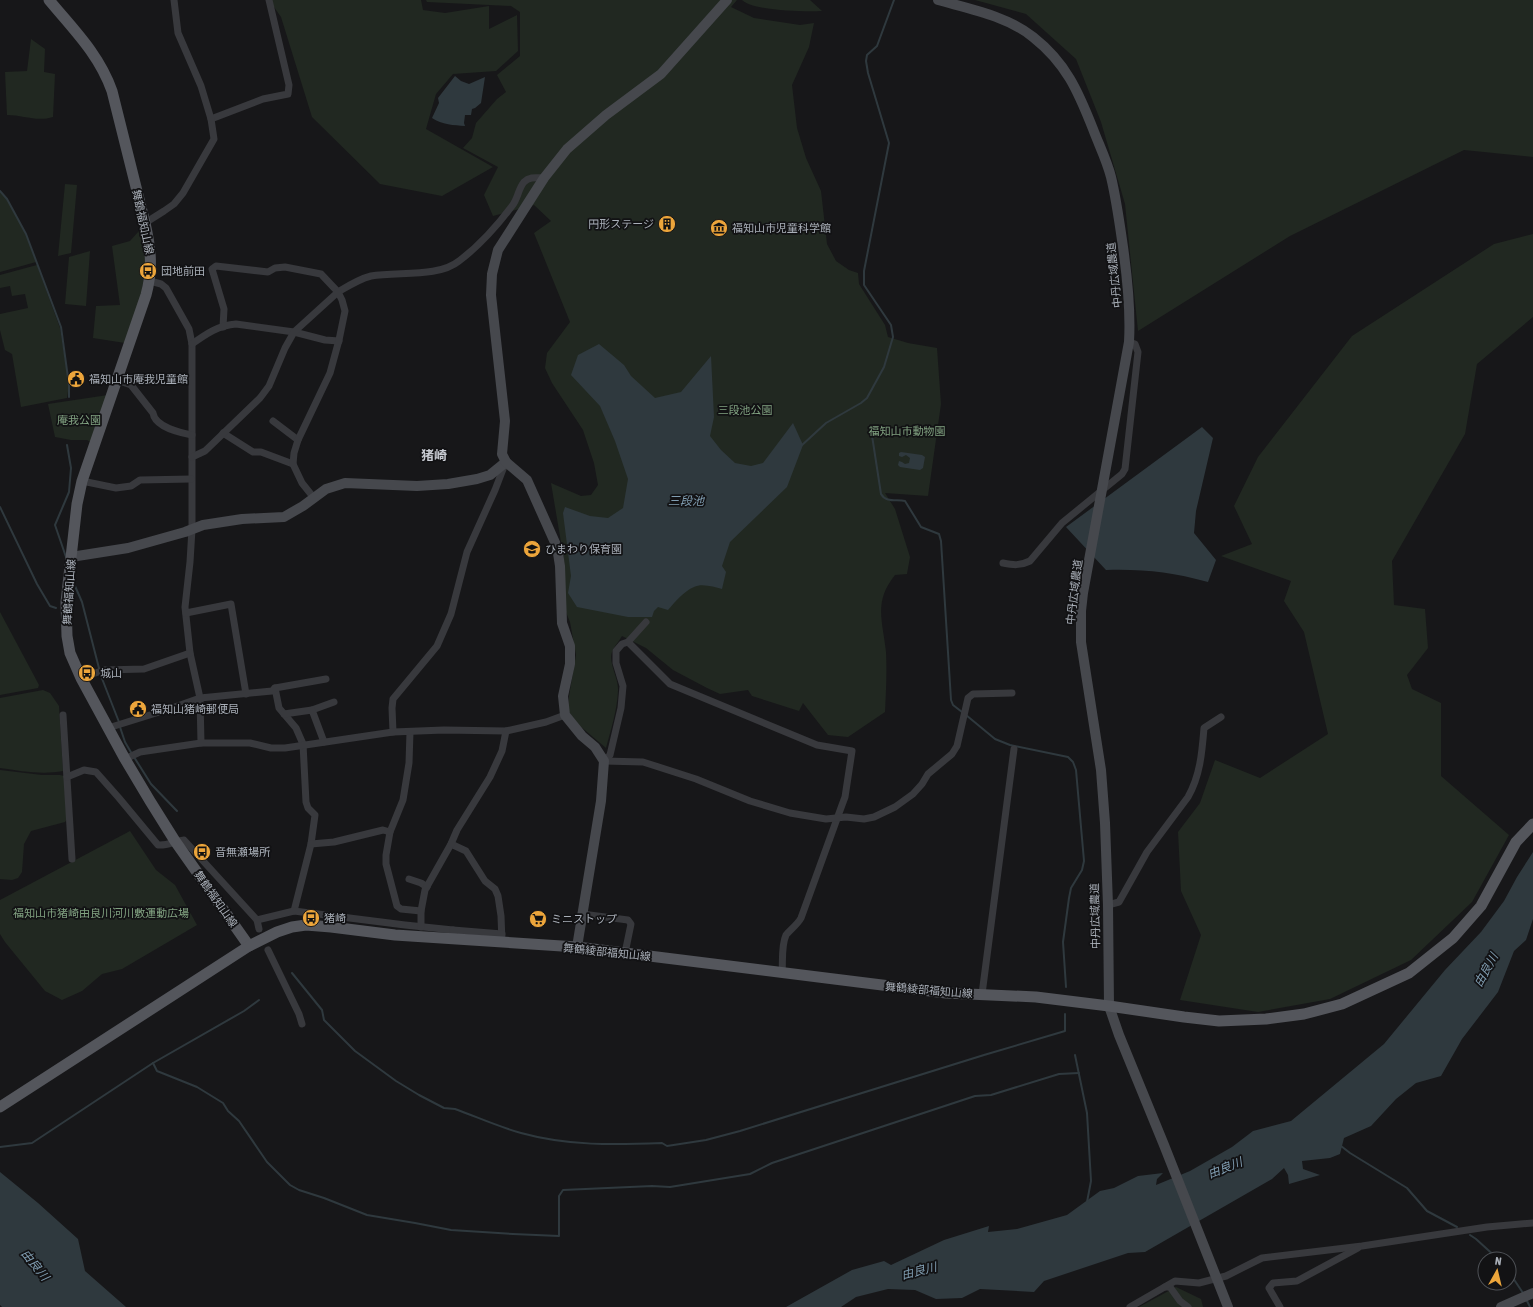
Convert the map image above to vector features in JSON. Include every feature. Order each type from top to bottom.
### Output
[{"type":"main road","name":"舞鶴福知山線","points":[[49,0],[90,49],[106,75],[112,91],[144,222],[149,244],[151,264],[150,281],[146,296],[82,481],[77,504],[65,618],[70,653],[81,678],[125,759],[175,841],[245,950]]},
{"type":"main road","name":"舞鶴綾部福知山線","points":[[245,950],[277,932],[306,925],[395,935],[454,934],[502,938],[946,993],[1036,997],[1220,1021],[1266,1019],[1304,1014],[1342,1004],[1409,973],[1453,938],[1481,906],[1516,842],[1533,824]]},
{"type":"main road","points":[[0,1107],[245,950]]},
{"type":"street","points":[[144,222],[174,204],[183,193],[214,139],[211,119],[200,82],[178,33],[174,0]]},
{"type":"street","points":[[211,119],[263,99],[288,94],[289,85],[269,0]]},
{"type":"street","points":[[577,947],[601,801],[604,761],[595,747],[582,736],[566,715],[563,696],[570,664],[570,646],[562,623],[558,547],[527,480],[506,462],[502,454],[505,421],[491,295],[492,274],[498,250],[544,178],[567,149],[606,115],[661,74],[727,0]]},
{"type":"street","name":"中丹広域農道","points":[[938,0],[978,11],[1015,24],[1033,36],[1050,51],[1066,71],[1078,91],[1111,176],[1119,216],[1126,270],[1130,316],[1129,342],[1081,611],[1081,642],[1101,770],[1105,823],[1108,905],[1109,1006],[1119,1035],[1228,1307]]},
{"type":"street","points":[[192,457],[204,451],[260,398],[269,386],[285,348],[294,332],[338,292],[350,284],[370,276],[446,269],[458,263],[482,241],[513,205],[525,181],[532,177],[544,178]]},
{"type":"street","points":[[223,327],[224,309],[212,269],[216,266],[268,272],[275,268],[292,267],[321,274],[338,292],[345,311],[339,342],[330,373],[298,440],[294,454],[293,464],[302,483],[314,498]]},
{"type":"street","points":[[150,281],[161,284],[166,288],[188,329],[192,344],[192,529],[185,607],[190,654],[200,698],[201,743]]},
{"type":"street","points":[[192,344],[211,331],[236,324],[294,332],[339,342]]},
{"type":"street","points":[[1003,563],[1023,565],[1030,561],[1062,523],[1122,474],[1125,469],[1138,352],[1135,344],[1129,342]]},
{"type":"street","points":[[117,380],[131,385],[153,413],[158,423],[170,429],[192,435]]},
{"type":"street","points":[[273,421],[298,440]]},
{"type":"street","points":[[223,434],[252,452],[261,452],[293,464]]},
{"type":"street","points":[[71,557],[128,548],[203,525],[242,519],[284,517],[326,489],[345,484],[417,486],[448,484],[477,479],[495,472],[506,462]]},
{"type":"street","points":[[393,732],[393,699],[437,646],[451,614],[467,552],[506,462]]},
{"type":"street","points":[[82,481],[116,488],[131,486],[140,480],[191,479]]},
{"type":"street","points":[[186,613],[231,604],[246,694]]},
{"type":"street","points":[[604,761],[610,755],[621,708],[623,686],[616,663],[616,651],[622,644],[628,642],[646,622]]},
{"type":"street","points":[[628,642],[670,684],[817,745],[852,751],[845,797],[802,918],[787,934],[784,944],[782,973]]},
{"type":"street","points":[[81,678],[104,670],[144,669],[190,654]]},
{"type":"street","points":[[108,728],[200,698],[246,694],[326,679]]},
{"type":"street","points":[[275,688],[278,708],[296,728],[303,744],[306,802],[308,808],[315,815],[311,844],[294,911]]},
{"type":"street","points":[[604,761],[643,762],[696,780],[750,801],[790,813],[815,818],[846,817],[864,819],[874,817],[895,807],[912,794],[922,784],[928,774],[952,754],[957,746],[968,698],[973,694],[1012,693]]},
{"type":"street","points":[[284,714],[312,710],[334,702]]},
{"type":"street","points":[[312,710],[324,742]]},
{"type":"street","points":[[63,715],[72,859]]},
{"type":"street","points":[[125,759],[140,752],[201,743],[250,743],[271,748],[285,748],[303,744],[393,732],[444,730],[506,731],[546,722],[566,715]]},
{"type":"street","points":[[1108,905],[1119,902],[1147,852],[1188,798],[1193,789],[1202,761],[1204,728],[1221,717]]},
{"type":"street","points":[[421,927],[421,912],[427,887],[451,844],[457,830],[490,777],[502,750],[506,731]]},
{"type":"street","points":[[410,732],[409,763],[403,800],[390,832],[386,864],[397,906],[401,909],[421,912]]},
{"type":"street","points":[[982,994],[1014,749]]},
{"type":"street","points":[[67,777],[84,770],[96,772],[158,845],[166,846],[175,841],[184,840],[258,920],[259,929]]},
{"type":"street","points":[[311,844],[334,842],[383,830],[390,832]]},
{"type":"street","points":[[451,844],[466,851],[485,881],[495,889],[499,903],[502,938]]},
{"type":"street","points":[[409,879],[421,883],[427,887]]},
{"type":"street","points":[[258,920],[294,911],[421,927],[454,934]]},
{"type":"street","points":[[582,914],[628,920],[631,924],[625,953]]},
{"type":"street","points":[[268,950],[299,1014],[302,1024]]},
{"type":"street","points":[[1130,1307],[1175,1281],[1199,1283],[1226,1276],[1262,1258],[1362,1246],[1487,1227],[1533,1223]]},
{"type":"street","points":[[1280,1307],[1269,1288],[1273,1283],[1297,1281],[1362,1246]]},
{"type":"street","points":[[1165,1287],[1170,1287],[1180,1301],[1188,1307]]},
{"type":"street","points":[[1502,1307],[1528,1296]]},
{"type":"green space","points":[[269,0],[421,0],[423,10],[445,13],[489,6],[489,29],[517,15],[518,51],[496,71],[453,74],[436,94],[426,129],[493,167],[442,196],[380,184],[312,117],[281,17]]},
{"type":"green space","name":"三段池公園","points":[[426,0],[737,0],[731,7],[754,18],[800,25],[814,23],[809,47],[792,85],[797,128],[806,158],[821,191],[827,244],[836,261],[849,270],[858,273],[859,284],[885,325],[888,337],[908,343],[937,348],[941,404],[928,496],[885,493],[895,509],[910,557],[907,574],[895,575],[888,585],[882,603],[881,612],[886,652],[885,712],[848,737],[828,735],[803,703],[799,711],[752,696],[748,690],[720,694],[673,670],[646,648],[622,636],[611,656],[618,691],[615,713],[606,748],[580,726],[568,711],[576,655],[570,622],[564,607],[565,566],[551,483],[581,496],[591,495],[598,485],[594,463],[583,430],[552,383],[545,368],[547,353],[570,322],[534,233],[551,221],[534,205],[493,216],[484,195],[498,167],[463,148],[472,138],[476,123],[497,99],[506,92],[497,75],[520,56],[520,12],[511,6],[427,2]]},
{"type":"green space","points":[[742,0],[810,0],[822,11],[768,9],[748,4]]},
{"type":"green space","points":[[975,0],[1533,0],[1533,157],[1464,150],[1290,236],[1138,331],[1125,204],[1101,122],[1076,59],[1026,14]]},
{"type":"green space","points":[[31,39],[45,49],[44,72],[55,74],[53,117],[36,119],[7,115],[5,72],[27,71]]},
{"type":"green space","points":[[65,184],[77,185],[71,253],[58,256]]},
{"type":"green space","points":[[0,191],[17,216],[36,262],[0,272]]},
{"type":"green space","points":[[139,231],[142,231],[146,255],[142,293],[125,343],[93,338],[96,306],[120,305],[112,246],[130,241]]},
{"type":"green space","points":[[1533,234],[1533,317],[1477,364],[1465,434],[1392,561],[1394,605],[1425,609],[1428,648],[1407,675],[1412,689],[1441,703],[1441,776],[1509,835],[1472,902],[1411,960],[1330,999],[1258,1012],[1180,1000],[1201,935],[1181,891],[1178,832],[1200,803],[1215,760],[1260,778],[1328,734],[1304,632],[1284,601],[1291,581],[1221,556],[1252,544],[1234,506],[1258,457],[1352,336],[1494,244]]},
{"type":"green space","points":[[90,251],[86,306],[65,304],[69,257]]},
{"type":"green space","points":[[37,265],[60,328],[69,385],[67,398],[21,407],[12,354],[5,350],[0,330],[0,314],[28,308],[25,294],[12,296],[10,286],[0,288],[0,275]]},
{"type":"green space","name":"庵我公園","points":[[108,395],[93,443],[87,440],[71,440],[55,437],[48,404]]},
{"type":"green space","points":[[0,612],[39,685],[38,688],[0,695]]},
{"type":"green space","points":[[43,690],[50,693],[59,706],[63,771],[39,773],[0,768],[0,698]]},
{"type":"green space","points":[[0,770],[64,776],[67,819],[65,822],[31,831],[24,844],[22,872],[18,878],[12,880],[0,879]]},
{"type":"green space","name":"福知山市猪崎由良川河川敷運動広場","points":[[130,831],[156,870],[175,885],[197,925],[122,969],[102,974],[82,991],[62,1000],[45,991],[0,934],[0,900]]},
{"type":"green space","points":[[1176,1287],[1201,1299],[1203,1307],[1139,1307]]},
{"type":"water","points":[[455,76],[461,81],[469,84],[485,77],[481,103],[472,109],[471,115],[465,115],[465,126],[452,125],[432,118],[439,103],[438,98]]},
{"type":"water","name":"三段池","points":[[599,344],[624,365],[631,376],[655,398],[681,392],[711,356],[714,417],[710,436],[721,450],[735,463],[751,466],[763,463],[793,423],[803,445],[787,487],[730,542],[722,566],[726,572],[722,589],[704,585],[694,587],[683,594],[668,610],[658,607],[654,611],[652,617],[628,617],[577,607],[568,593],[571,576],[563,513],[565,507],[590,516],[608,518],[623,508],[628,479],[615,441],[600,406],[571,375],[578,355]]},
{"type":"water","points":[[1202,427],[1213,438],[1196,511],[1194,533],[1216,560],[1208,582],[1157,572],[1106,570],[1066,527]]},
{"type":"water","points":[[899,453],[922,455],[925,457],[923,468],[920,470],[900,467],[898,465],[899,461],[905,464],[909,463],[910,458],[906,455],[902,457],[899,456]]},
{"type":"water","name":"由良川","points":[[1533,852],[1533,919],[1526,940],[1514,951],[1498,992],[1462,1039],[1441,1076],[1416,1083],[1396,1099],[1371,1126],[1344,1138],[1340,1154],[1330,1158],[1302,1161],[1303,1169],[1320,1175],[1289,1184],[1288,1175],[1284,1168],[1272,1179],[1145,1252],[1128,1253],[1044,1281],[1034,1292],[980,1289],[962,1298],[936,1299],[915,1290],[888,1289],[856,1297],[841,1307],[786,1307],[852,1270],[884,1261],[891,1265],[944,1240],[989,1226],[988,1232],[1017,1229],[1067,1215],[1100,1191],[1114,1188],[1138,1176],[1163,1173],[1157,1179],[1156,1185],[1190,1171],[1232,1147],[1253,1131],[1291,1121],[1384,1044],[1445,970],[1481,932],[1504,901]]},
{"type":"water","name":"由良川","points":[[0,1172],[38,1203],[78,1239],[85,1271],[126,1307],[2,1307],[0,1305]]},
{"type":"waterway","points":[[801,446],[826,423],[867,398],[884,367],[893,337],[891,325],[864,285],[864,271],[889,143],[868,73],[866,61],[867,55],[877,46],[894,0]]},
{"type":"waterway","points":[[0,191],[7,199],[26,234],[61,327],[69,385],[69,397]]},
{"type":"waterway","points":[[871,429],[881,494],[889,500],[905,501],[921,527],[939,534],[941,541],[951,700],[953,705],[962,712]]},
{"type":"waterway","points":[[66,557],[55,525],[69,492],[71,468],[67,445]]},
{"type":"waterway","points":[[0,507],[37,584],[50,606],[56,608]]},
{"type":"waterway","points":[[75,586],[82,602],[101,676],[119,722]]},
{"type":"waterway","points":[[966,715],[995,739],[1010,745],[1068,757],[1073,762],[1076,770],[1084,861],[1082,870],[1071,888],[1069,898],[1063,942],[1066,987]]},
{"type":"waterway","points":[[120,727],[125,742],[132,754]]},
{"type":"waterway","points":[[134,757],[151,784],[177,811]]},
{"type":"waterway","points":[[292,973],[322,1010],[324,1020],[355,1051],[396,1081],[419,1095],[444,1108],[455,1109],[521,1133],[556,1140],[591,1144],[662,1143],[667,1146],[706,1140],[740,1131],[1065,1031],[1065,1014]]},
{"type":"waterway","points":[[0,1147],[32,1143],[153,1063],[244,1011],[259,1000]]},
{"type":"waterway","points":[[1075,1055],[1087,1113],[1091,1181],[1087,1202]]},
{"type":"waterway","points":[[153,1063],[157,1071],[197,1087],[223,1103],[228,1111],[239,1121],[267,1162],[290,1185],[299,1190],[367,1215],[451,1230],[559,1236],[559,1196],[563,1190],[652,1186],[670,1187],[750,1174],[772,1163],[975,1096],[991,1095],[1059,1074],[1079,1073]]},
{"type":"waterway","points":[[1341,1146],[1407,1188],[1427,1211],[1457,1227]]},
{"type":"waterway","points":[[1470,1235],[1489,1251]]},
{"type":"waterway","points":[[1517,1284],[1523,1293]]},
{"type":"waterway","points":[[1526,1299],[1530,1307]]},
{"type":"place","name":"円形ステージ","points":[[667,224]]},
{"type":"place","name":"福知山市児童科学館","points":[[719,228]]},
{"type":"place","name":"団地前田","points":[[148,271]]},
{"type":"place","name":"福知山市庵我児童館","points":[[76,379]]},
{"type":"place","name":"ひまわり保育園","points":[[532,549]]},
{"type":"place","name":"城山","points":[[87,673]]},
{"type":"place","name":"福知山猪崎郵便局","points":[[138,709]]},
{"type":"place","name":"音無瀬場所","points":[[202,852]]},
{"type":"place","name":"猪崎","points":[[311,918]]},
{"type":"place","name":"ミニストップ","points":[[538,919]]},
{"type":"district","name":"猪崎","points":[[434,455]]},
{"type":"park label","name":"福知山市動物園","points":[[907,431]]}]
